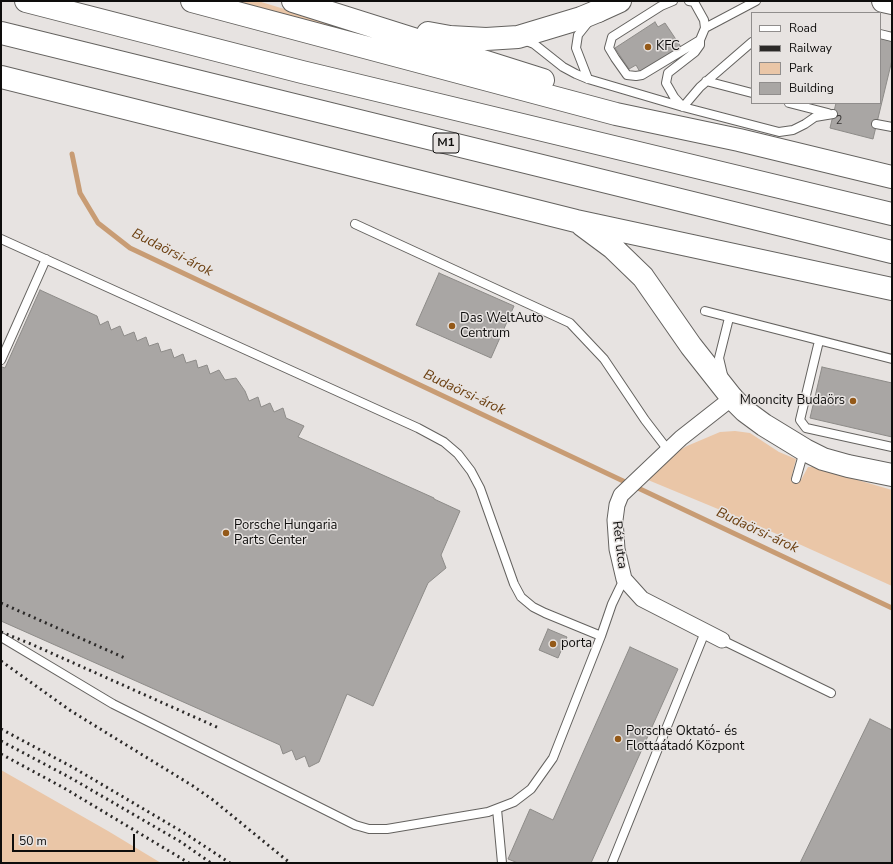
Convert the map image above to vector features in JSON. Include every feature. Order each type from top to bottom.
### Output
[{"type":"main road","points":[[26,1],[302,72],[892,214]]},
{"type":"main road","points":[[192,1],[616,114],[739,140],[892,177]]},
{"type":"main road","points":[[293,1],[739,140]]},
{"type":"main road","points":[[346,17],[450,37],[486,39],[518,37],[581,18],[620,1]]},
{"type":"main road","points":[[883,1],[892,3]]},
{"type":"main road","name":"M1","points":[[1,33],[892,252]]},
{"type":"main road","points":[[1,77],[576,221],[841,279],[888,293]]},
{"type":"main road","points":[[1,82],[45,89]]},
{"type":"main road","points":[[576,221],[612,248],[643,276],[691,346],[745,412],[764,426],[823,459],[892,475]]},
{"type":"street","name":"Rét utca","points":[[722,640],[642,599],[624,579],[618,549],[615,520],[616,505],[621,494],[668,450],[732,398]]},
{"type":"lane","points":[[673,1],[661,6],[612,37],[609,48],[627,75],[642,75],[700,40]]},
{"type":"lane","points":[[683,107],[674,97],[666,83],[668,73],[695,52],[700,45],[700,40],[705,28],[704,20],[694,2],[689,1]]},
{"type":"lane","points":[[705,28],[756,1]]},
{"type":"lane","points":[[588,79],[576,48],[578,35],[598,11]]},
{"type":"lane","points":[[881,34],[892,37]]},
{"type":"lane","points":[[518,37],[534,44],[563,67],[588,79],[683,107],[779,132],[793,130],[815,117],[833,114],[793,104]]},
{"type":"lane","points":[[683,107],[706,81],[751,43]]},
{"type":"lane","points":[[706,81],[751,93]]},
{"type":"lane","points":[[876,124],[892,127]]},
{"type":"lane","points":[[355,224],[570,323],[604,358],[645,420],[668,450]]},
{"type":"lane","points":[[1,239],[418,428],[444,442],[458,454],[471,470],[480,488],[514,584],[521,597],[533,607],[545,613],[601,636]]},
{"type":"lane","points":[[1,360],[46,259]]},
{"type":"lane","points":[[705,311],[892,359]]},
{"type":"lane","points":[[729,318],[719,358],[725,381],[732,398]]},
{"type":"lane","points":[[819,341],[800,420],[806,428],[892,447]]},
{"type":"lane","points":[[796,479],[805,450]]},
{"type":"lane","points":[[1,637],[113,704],[355,825],[369,829],[387,829],[488,812],[514,802],[531,789],[552,758],[601,636],[612,604],[624,579]]},
{"type":"lane","points":[[612,863],[705,632]]},
{"type":"lane","points":[[722,640],[831,693]]},
{"type":"lane","points":[[497,809],[502,863]]},
{"type":"green space","points":[[227,1],[258,1],[379,38],[378,43]]},
{"type":"green space","points":[[735,431],[750,433],[779,452],[796,459],[791,479],[801,480],[808,467],[813,467],[892,490],[892,586],[759,526],[648,480],[673,454],[687,446],[720,432]]},
{"type":"green space","points":[[1,770],[108,831],[161,863],[1,863]]},
{"type":"building","name":"KFC","points":[[655,22],[658,27],[665,23],[681,47],[640,72],[636,65],[629,69],[615,48]]},
{"type":"building","points":[[881,38],[892,41],[892,60],[873,139],[830,128],[836,104],[881,104]]},
{"type":"building","points":[[439,273],[514,306],[491,358],[416,325]]},
{"type":"building","name":"Porsche Hungaria Parts Center","points":[[40,290],[97,316],[100,325],[108,321],[111,330],[120,326],[124,336],[134,332],[137,341],[146,337],[149,346],[158,343],[161,352],[171,349],[174,358],[183,354],[186,363],[196,360],[198,368],[207,365],[210,374],[219,370],[225,380],[236,378],[245,391],[249,401],[258,397],[261,407],[270,403],[274,412],[283,408],[286,418],[304,426],[298,437],[460,511],[441,555],[446,568],[428,583],[373,706],[347,694],[319,762],[309,767],[305,756],[296,760],[292,750],[283,754],[280,745],[1,621],[1,369],[2,367],[5,368]]},
{"type":"building","name":"Mooncity Budaörs","points":[[822,367],[892,383],[892,437],[810,418]]},
{"type":"building","name":"porta","points":[[548,629],[567,637],[558,658],[539,650]]},
{"type":"building","name":"Porsche Oktató- és Flottaátadó Központ","points":[[630,647],[678,669],[591,863],[518,863],[508,859],[530,809],[553,820]]},
{"type":"building","points":[[870,719],[892,730],[892,863],[800,863]]},
{"type":"waterway","name":"Budaörsi-árok","points":[[72,154],[80,193],[98,223],[130,248],[892,608]]},
{"type":"railway","points":[[1,603],[125,658]]},
{"type":"railway","points":[[1,632],[219,728]]},
{"type":"railway","points":[[1,661],[71,711],[193,786],[213,800],[290,863]]},
{"type":"railway","points":[[1,729],[74,768],[186,834],[230,863]]},
{"type":"railway","points":[[1,741],[69,777],[181,842],[211,863]]},
{"type":"railway","points":[[1,754],[64,788],[189,863]]},
{"type":"place","name":"KFC","points":[[648,47]]},
{"type":"place","name":"Das WeltAuto Centrum","points":[[452,326]]},
{"type":"place","name":"Mooncity Budaörs","points":[[853,401]]},
{"type":"place","name":"Porsche Hungaria Parts Center","points":[[226,533]]},
{"type":"place","name":"porta","points":[[553,644]]},
{"type":"place","name":"Porsche Oktató- és Flottaátadó Központ","points":[[618,739]]}]
